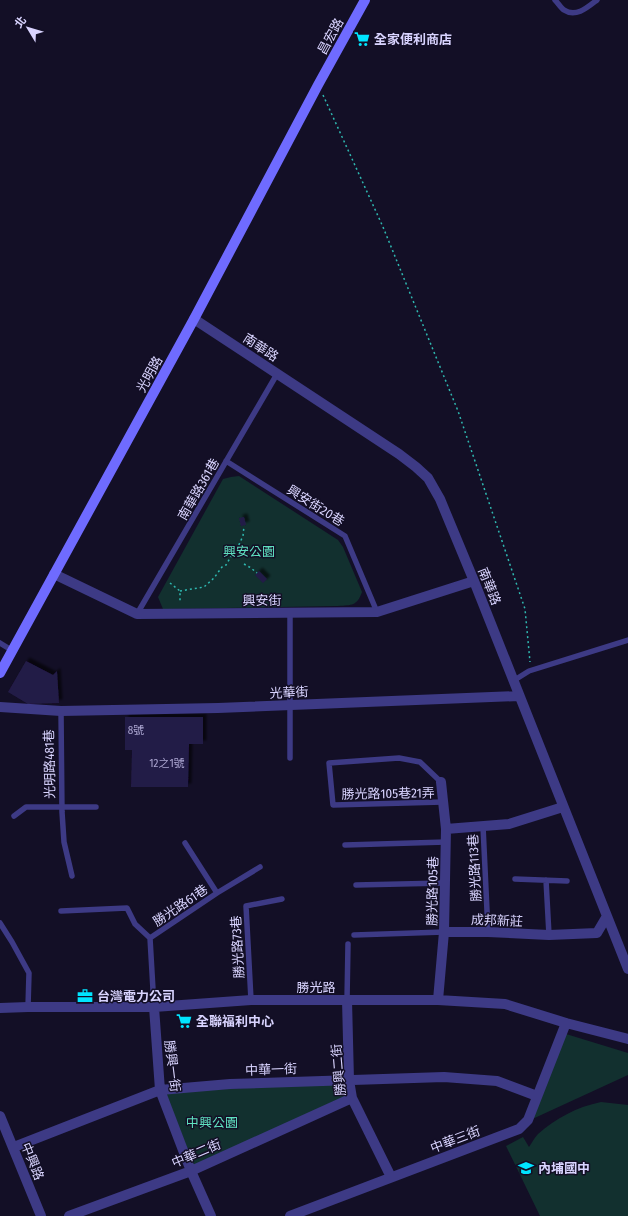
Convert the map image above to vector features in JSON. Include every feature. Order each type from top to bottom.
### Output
[{"type":"main road","name":"昌宏路","points":[[318,85],[365,0]]},
{"type":"main road","name":"光明路","points":[[0,673],[194,319],[318,85]]},
{"type":"street","name":"南華路","points":[[194,319],[399,454],[428,478],[440,499],[474,581],[628,969]]},
{"type":"street","name":"興安街","points":[[54,574],[137,614],[377,612],[474,581]]},
{"type":"street","name":"光華街","points":[[61,711],[218,708],[519,696]]},
{"type":"street","name":"光明路481巷","points":[[0,707],[61,711]]},
{"type":"street","name":"勝光路105巷","points":[[438,1000],[444,932],[446,842],[441,782]]},
{"type":"street","points":[[446,829],[509,824],[564,807]]},
{"type":"street","name":"成邦新莊","points":[[444,932],[488,932],[549,935],[597,933],[607,916]]},
{"type":"street","name":"勝光路","points":[[0,1008],[154,1007],[252,1000],[438,1000],[505,1004],[566,1023],[628,1039]]},
{"type":"street","name":"勝興二街","points":[[347,1000],[349,1080],[352,1098],[392,1177]]},
{"type":"street","name":"勝興一街","points":[[154,1007],[160,1090],[211,1216]]},
{"type":"street","name":"中華三街","points":[[290,1216],[519,1129],[528,1120],[566,1023]]},
{"type":"street","name":"中華一街","points":[[14,1147],[160,1090],[230,1084],[444,1077],[497,1081],[537,1096]]},
{"type":"street","name":"中華二街","points":[[69,1216],[192,1170],[352,1098]]},
{"type":"street","name":"中興路","points":[[0,1116],[41,1216]]},
{"type":"lane","points":[[555,0],[565,10],[575,13],[585,10],[597,0]]},
{"type":"lane","name":"南華路361巷","points":[[137,614],[277,374]]},
{"type":"lane","name":"興安街20巷","points":[[226,461],[345,536],[377,612]]},
{"type":"lane","points":[[290,613],[290,758]]},
{"type":"lane","points":[[513,682],[531,670],[628,640]]},
{"type":"lane","points":[[0,643],[13,651]]},
{"type":"lane","name":"光明路481巷","points":[[61,711],[64,842],[72,876]]},
{"type":"lane","name":"勝光路105巷21弄","points":[[441,782],[420,762],[399,758],[329,762],[334,805],[443,802]]},
{"type":"lane","points":[[14,816],[26,807],[96,807]]},
{"type":"lane","name":"勝光路113巷","points":[[483,826],[488,932]]},
{"type":"lane","points":[[345,845],[446,842]]},
{"type":"lane","points":[[185,843],[217,893]]},
{"type":"lane","name":"勝光路61巷","points":[[154,1007],[150,938],[217,893],[260,867]]},
{"type":"lane","points":[[515,879],[567,881]]},
{"type":"lane","points":[[546,880],[549,935]]},
{"type":"lane","points":[[356,885],[445,883]]},
{"type":"lane","name":"勝光路73巷","points":[[252,1000],[246,906],[282,899]]},
{"type":"lane","points":[[60,911],[127,908],[135,924],[150,938]]},
{"type":"lane","points":[[0,922],[29,973],[28,1007]]},
{"type":"lane","points":[[354,935],[444,932]]},
{"type":"lane","points":[[347,1000],[348,944]]},
{"type":"path","name":"南華路","points":[[318,85],[383,228],[458,411],[525,608],[531,670]]},
{"type":"path","points":[[170,583],[180,591],[204,587],[214,578],[236,551],[243,536],[244,526]]},
{"type":"path","points":[[244,564],[257,573]]},
{"type":"path","points":[[180,591],[180,601]]},
{"type":"green space","name":"興安公園","points":[[239,476],[338,540],[343,547],[362,592],[356,602],[350,605],[338,606],[163,609],[158,597],[223,479]]},
{"type":"green space","points":[[566,1034],[628,1053],[628,1075],[528,1121]]},
{"type":"green space","name":"中興公園","points":[[347,1083],[348,1096],[194,1165],[165,1092]]},
{"type":"green space","points":[[601,1102],[628,1105],[628,1216],[540,1216],[506,1146],[523,1137],[529,1147],[538,1134],[560,1118],[575,1110]]},
{"type":"building","points":[[244,517],[246,525],[241,526],[239,518]]},
{"type":"building","points":[[259,571],[267,579],[263,583],[255,575]]},
{"type":"building","points":[[26,661],[53,675],[57,671],[59,703],[28,704],[8,692]]},
{"type":"building","points":[[125,717],[203,717],[203,744],[189,744],[188,787],[131,787],[132,750],[125,750]]},
{"type":"place","name":"全家便利商店","points":[[362,39]]},
{"type":"place","name":"台灣電力公司","points":[[85,996]]},
{"type":"place","name":"全聯福利中心","points":[[184,1021]]},
{"type":"place","name":"內埔國中","points":[[526,1168]]}]
